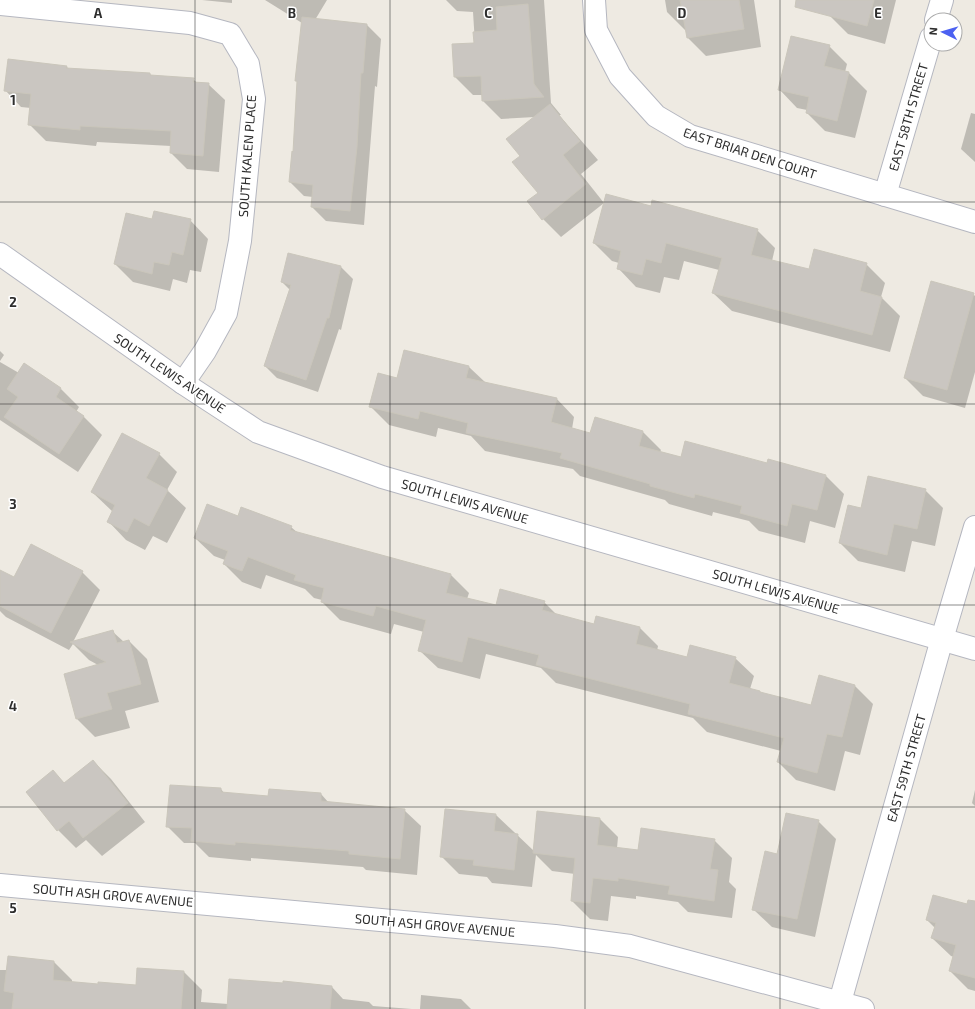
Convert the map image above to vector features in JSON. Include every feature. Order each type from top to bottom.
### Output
[{"type":"street","name":"EAST BRIAR DEN COURT","points":[[594,0],[596,30],[620,76],[656,116],[690,136],[975,222]]},
{"type":"street","points":[[938,12],[942,0]]},
{"type":"street","name":"SOUTH KALEN PLACE","points":[[0,4],[190,23],[230,34],[248,64],[254,99],[240,241],[226,313],[205,351],[183,383]]},
{"type":"street","name":"EAST 58TH STREET","points":[[885,195],[927,52]]},
{"type":"street","name":"SOUTH LEWIS AVENUE","points":[[0,254],[183,383],[258,432],[382,477],[975,649]]},
{"type":"street","name":"EAST 59TH STREET","points":[[839,1006],[975,527]]},
{"type":"street","name":"SOUTH ASH GROVE AVENUE","points":[[0,885],[547,935],[630,946],[839,1006],[863,1009]]},
{"type":"building","points":[[680,0],[739,0],[744,29],[687,38]]},
{"type":"building","points":[[796,0],[874,0],[867,26],[795,7]]},
{"type":"building","points":[[528,4],[534,84],[544,97],[482,101],[481,76],[454,77],[452,44],[474,43],[473,32],[497,30],[496,7]]},
{"type":"building","points":[[302,17],[367,24],[363,73],[361,73],[357,147],[350,211],[311,207],[313,185],[289,182],[292,151],[293,152],[297,81],[295,81]]},
{"type":"building","points":[[791,36],[830,45],[824,66],[849,72],[837,121],[806,113],[809,97],[778,90]]},
{"type":"building","points":[[8,59],[67,66],[66,68],[150,73],[150,75],[194,78],[193,82],[209,83],[203,156],[170,153],[171,131],[80,126],[80,130],[28,125],[31,94],[4,91]]},
{"type":"building","points":[[550,104],[580,141],[563,155],[586,184],[542,220],[527,201],[538,193],[512,162],[520,156],[506,139]]},
{"type":"building","points":[[606,194],[651,206],[652,200],[758,229],[751,255],[809,269],[814,249],[867,263],[860,291],[882,297],[872,335],[712,293],[722,258],[666,243],[661,263],[646,259],[642,275],[617,269],[621,251],[593,243]]},
{"type":"building","points":[[154,211],[191,219],[183,255],[172,252],[169,265],[154,262],[152,274],[114,264],[126,213],[152,219]]},
{"type":"building","points":[[288,253],[341,266],[329,318],[327,318],[306,380],[264,366],[291,285],[281,282]]},
{"type":"building","points":[[931,281],[974,293],[947,390],[904,378]]},
{"type":"building","points":[[404,350],[469,366],[466,378],[557,398],[551,422],[590,433],[595,417],[643,431],[639,446],[681,457],[685,441],[767,463],[768,459],[826,475],[817,510],[792,504],[787,526],[740,513],[742,506],[695,494],[694,498],[560,458],[562,453],[466,433],[468,423],[420,411],[418,419],[369,407],[378,373],[397,378]]},
{"type":"building","points":[[24,363],[61,388],[56,397],[84,416],[59,454],[4,417],[18,397],[7,389]]},
{"type":"building","points":[[122,433],[160,453],[146,478],[168,490],[149,526],[134,518],[127,532],[107,522],[115,505],[91,492]]},
{"type":"building","points":[[868,476],[926,489],[917,529],[894,524],[887,555],[839,543],[848,505],[861,508]]},
{"type":"building","points":[[207,504],[238,516],[241,507],[292,526],[290,530],[451,574],[446,593],[496,605],[500,589],[545,601],[542,610],[594,624],[596,616],[640,627],[636,644],[687,657],[690,645],[736,657],[729,683],[760,692],[811,705],[819,675],[855,685],[842,737],[827,734],[817,773],[777,762],[784,738],[688,714],[690,704],[536,665],[539,655],[468,637],[462,662],[418,651],[426,620],[376,606],[373,616],[321,602],[324,588],[294,580],[296,575],[248,557],[242,571],[223,564],[228,551],[194,538]]},
{"type":"building","points":[[31,544],[83,571],[51,633],[0,606],[0,570],[14,577]]},
{"type":"building","points":[[113,630],[117,643],[129,640],[141,684],[107,693],[112,709],[76,719],[64,674],[106,662],[70,642]]},
{"type":"building","points":[[93,760],[128,803],[83,838],[69,821],[57,831],[26,792],[53,770],[64,783]]},
{"type":"building","points":[[170,785],[221,788],[221,792],[268,796],[269,789],[321,793],[321,801],[405,809],[400,859],[349,854],[349,851],[235,842],[235,845],[191,841],[192,828],[166,827]]},
{"type":"building","points":[[445,809],[496,814],[494,831],[518,834],[514,870],[473,865],[474,860],[440,857]]},
{"type":"building","points":[[537,811],[600,818],[597,845],[638,850],[641,828],[715,839],[710,869],[718,870],[714,901],[668,894],[670,886],[618,878],[618,881],[593,878],[590,903],[571,901],[575,858],[533,853]]},
{"type":"building","points":[[786,813],[819,820],[797,919],[752,910],[765,851],[777,854]]},
{"type":"building","points":[[933,895],[967,904],[968,900],[975,901],[975,978],[949,971],[956,945],[931,938],[936,923],[926,920]]},
{"type":"building","points":[[8,956],[54,961],[53,980],[98,984],[98,982],[136,985],[137,968],[184,971],[181,1009],[12,1009],[14,993],[4,991]]},
{"type":"building","points":[[229,979],[283,983],[283,981],[332,986],[330,1009],[227,1009]]}]
